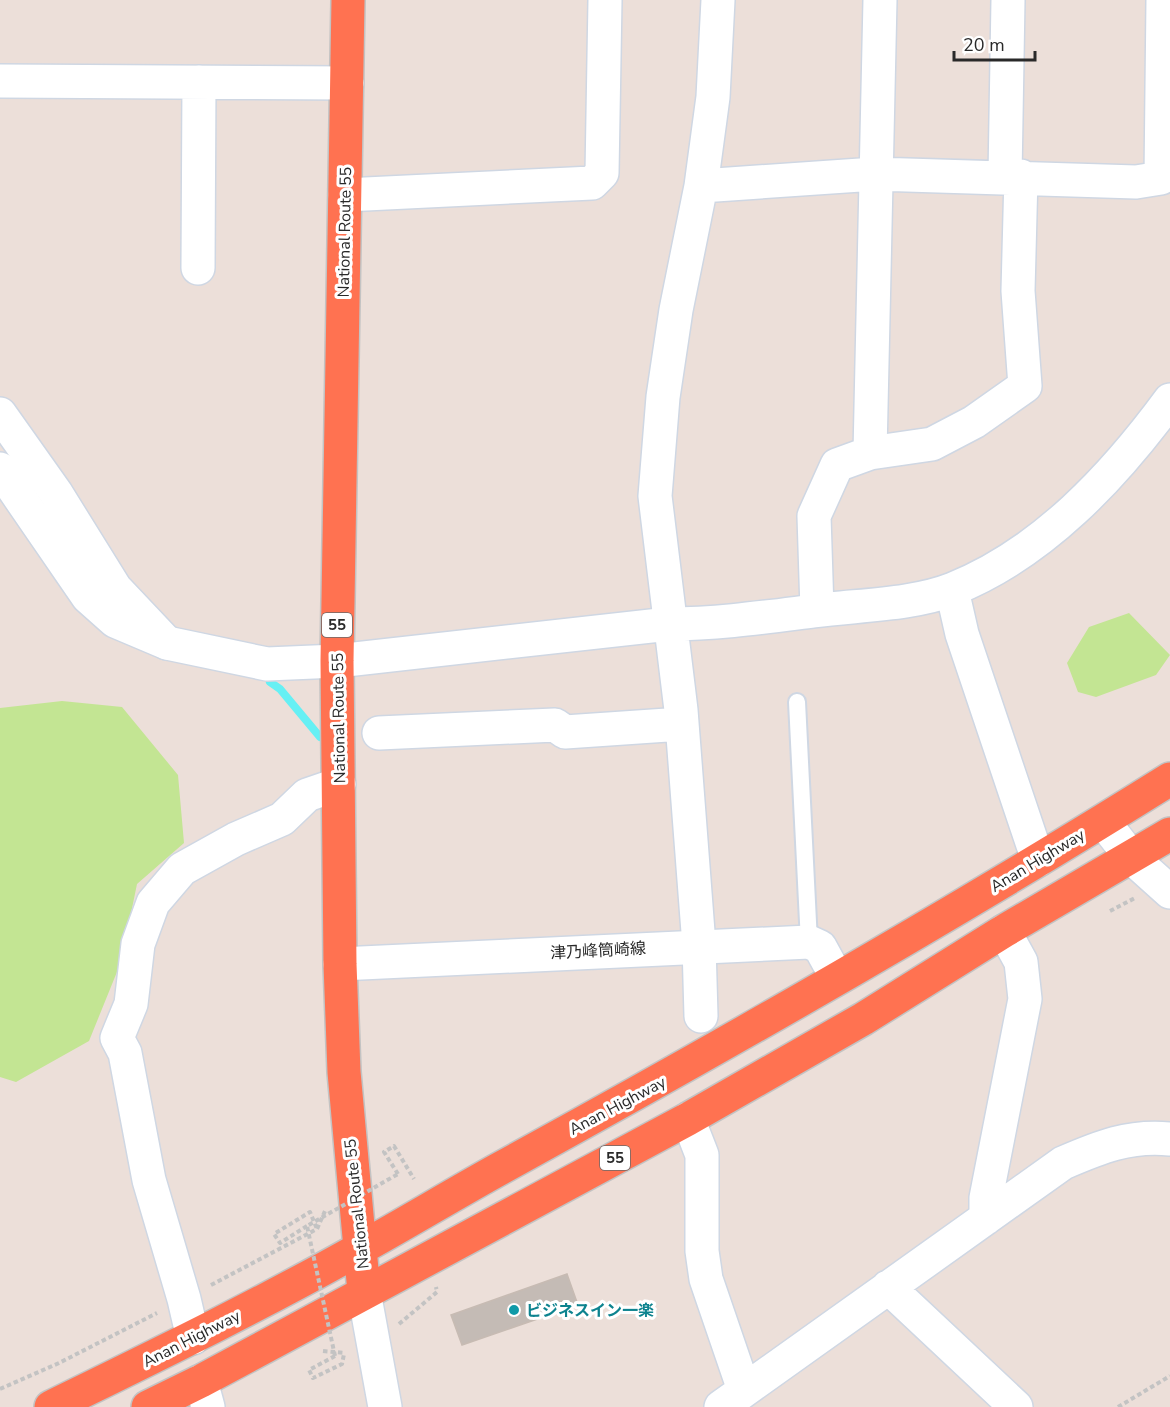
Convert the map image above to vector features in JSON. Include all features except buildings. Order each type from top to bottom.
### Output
[{"type":"highway","name":"National Route 55","points":[[348,0],[337,661],[340,964],[344,1072],[364,1292]]},
{"type":"highway","name":"Anan Highway","points":[[51,1407],[193,1338],[360,1249],[498,1169],[675,1073],[1038,860],[1170,779]]},
{"type":"highway","name":"55","points":[[148,1407],[204,1394],[364,1292],[688,1119],[863,1019],[1170,834]]},
{"type":"street","points":[[345,195],[592,183],[602,173],[605,0]]},
{"type":"street","points":[[701,1016],[699,945],[682,724],[655,496],[666,375],[676,310],[701,186],[713,97],[718,0]]},
{"type":"street","points":[[870,453],[880,0]]},
{"type":"street","points":[[817,610],[814,516],[837,465],[870,453],[932,444],[974,422],[1025,386],[1018,291],[1008,0]]},
{"type":"street","points":[[701,186],[875,174],[1013,176],[1136,182],[1161,178],[1163,0]]},
{"type":"street","points":[[0,81],[347,83]]},
{"type":"street","points":[[198,268],[199,82]]},
{"type":"street","points":[[0,469],[88,597],[115,621],[167,643],[267,664],[337,661],[669,624],[713,624],[817,610],[884,604],[952,590],[996,569],[1031,546],[1105,480],[1170,400]]},
{"type":"street","points":[[0,414],[67,512],[115,588],[167,643]]},
{"type":"street","points":[[40,528],[67,512]]},
{"type":"street","points":[[952,590],[962,634],[1038,860]]},
{"type":"street","points":[[379,733],[555,725],[565,732],[682,724]]},
{"type":"street","points":[[193,1338],[149,1180],[125,1053],[117,1038],[131,1004],[138,945],[153,903],[182,869],[282,819],[307,795],[339,784]]},
{"type":"street","points":[[1102,821],[1131,857],[1170,892]]},
{"type":"street","points":[[986,1218],[986,1198],[1025,999],[1021,962],[1004,932]]},
{"type":"street","points":[[809,942],[820,947],[837,978]]},
{"type":"street","name":"津乃峰筒崎線","points":[[340,964],[699,945],[809,942]]},
{"type":"street","points":[[688,1119],[702,1155],[702,1251],[706,1279],[733,1398],[1063,1163],[1112,1142],[1152,1137],[1170,1139]]},
{"type":"street","points":[[888,1287],[1016,1407]]},
{"type":"street","points":[[364,1292],[358,1347],[385,1407]]},
{"type":"lane","points":[[797,702],[809,942]]},
{"type":"path","points":[[317,1229],[310,1212],[274,1234],[280,1243],[307,1226],[398,1174],[384,1152],[394,1146],[414,1179]]},
{"type":"path","points":[[307,1226],[335,1356],[309,1370],[313,1378],[342,1364],[358,1347],[394,1328],[437,1292]]},
{"type":"path","points":[[313,1356],[324,1351],[358,1347]]},
{"type":"path","points":[[1118,1407],[1170,1376]]},
{"type":"green space","points":[[1129,613],[1170,655],[1156,675],[1096,697],[1078,692],[1067,663],[1089,627]]},
{"type":"green space","points":[[62,701],[122,707],[178,775],[184,843],[137,884],[121,962],[89,1041],[16,1082],[0,1077],[0,708]]},
{"type":"waterway","points":[[270,682],[280,689],[320,737]]},
{"type":"place","name":"ビジネスイン一楽","points":[[514,1310]]}]
